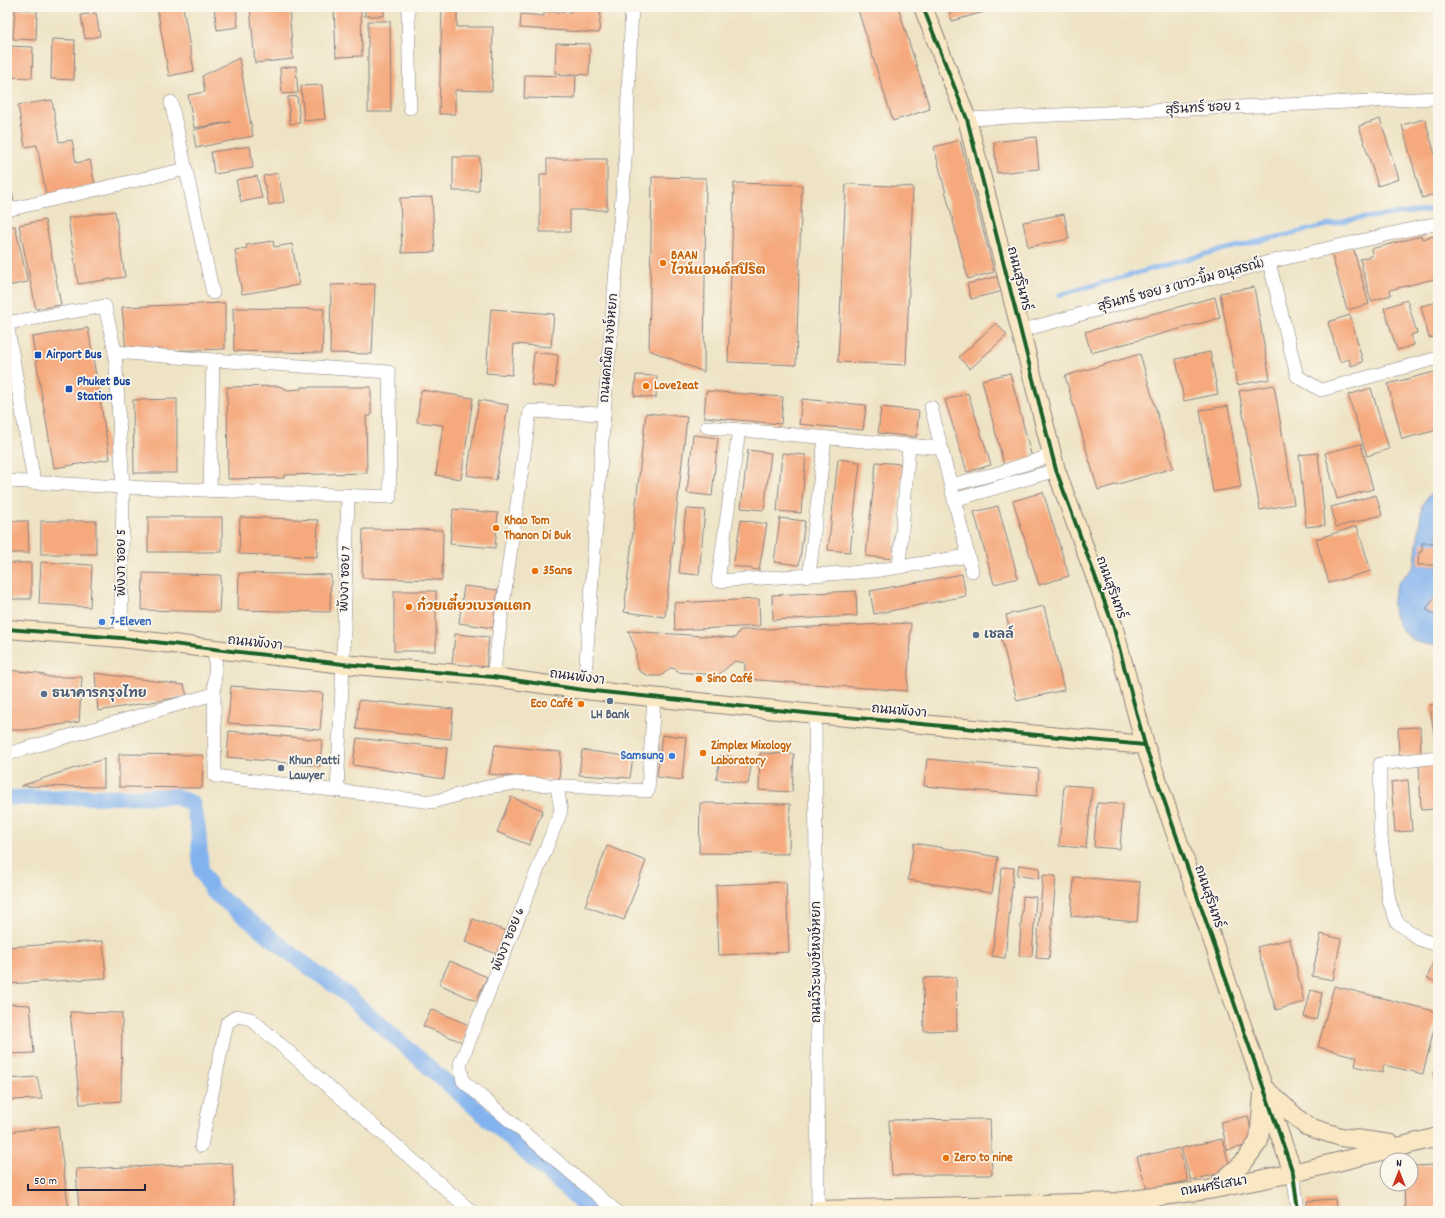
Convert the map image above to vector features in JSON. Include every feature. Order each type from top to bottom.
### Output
[{"type":"street","points":[[408,7],[410,108]]},
{"type":"street","name":"ถนนคณิต หงษ์หยก","points":[[584,690],[604,414],[625,161],[632,7]]},
{"type":"street","name":"ถนนสุรินทร์","points":[[923,7],[967,119],[1054,463],[1113,625],[1144,745],[1292,1172]]},
{"type":"street","name":"สุรินทร์ ซอย 2","points":[[967,119],[1438,98]]},
{"type":"street","points":[[171,102],[213,293]]},
{"type":"street","points":[[7,210],[186,169]]},
{"type":"street","points":[[1269,262],[1438,223]]},
{"type":"street","name":"สุรินทร์ ซอย 3 (ขาว-ขิ้ม อนุสรณ์)","points":[[1020,331],[1269,262],[1297,376],[1322,390],[1438,358]]},
{"type":"street","name":"พังงา ซอย 5","points":[[34,482],[7,323],[105,306],[115,352],[122,487],[121,638]]},
{"type":"street","points":[[7,481],[210,491],[390,497],[389,372],[115,352]]},
{"type":"street","points":[[210,491],[213,360]]},
{"type":"street","points":[[931,407],[972,571]]},
{"type":"street","points":[[493,677],[530,411],[604,414]]},
{"type":"street","points":[[706,427],[941,448]]},
{"type":"street","points":[[738,430],[718,581],[809,576],[874,570],[968,556]]},
{"type":"street","points":[[809,576],[825,438]]},
{"type":"street","points":[[899,567],[909,445]]},
{"type":"street","points":[[951,485],[1002,472],[1054,463]]},
{"type":"street","points":[[954,500],[1054,463]]},
{"type":"street","name":"พังงา ซอย 7","points":[[337,791],[343,664],[348,495]]},
{"type":"street","name":"ถนนพังงา","points":[[7,629],[121,638],[343,664],[493,677],[584,690],[815,714],[1144,745]]},
{"type":"street","points":[[216,650],[214,694],[215,776],[432,802],[487,787],[516,783],[648,792],[654,697]]},
{"type":"street","points":[[7,754],[214,694]]},
{"type":"street","name":"ถนนวีระพงษ์หงษ์หยก","points":[[815,714],[818,1210]]},
{"type":"street","points":[[1438,757],[1380,764],[1380,829],[1389,901],[1397,922],[1419,939],[1438,945]]},
{"type":"street","name":"พังงา ซอย 6","points":[[557,786],[561,811],[460,1064],[463,1081],[616,1211]]},
{"type":"street","points":[[201,1146],[227,1023],[237,1016],[251,1019],[471,1211]]},
{"type":"street","points":[[1263,1087],[1306,1126],[1341,1137],[1400,1145]]},
{"type":"street","points":[[1214,1189],[1244,1163],[1259,1141],[1263,1087]]},
{"type":"street","name":"ถนนศรีเสนา","points":[[818,1210],[1117,1202],[1214,1189],[1438,1137]]},
{"type":"street","points":[[1292,1172],[1298,1211]]},
{"type":"water","points":[[1438,491],[1438,645],[1418,642],[1405,634],[1396,621],[1393,597],[1399,582],[1415,564],[1422,506],[1428,497]]},
{"type":"building","points":[[183,7],[194,71],[169,76],[157,8]]},
{"type":"building","points":[[214,7],[236,7],[238,27],[217,30]]},
{"type":"building","points":[[250,7],[289,7],[293,59],[255,63]]},
{"type":"building","points":[[334,7],[361,7],[362,56],[336,57]]},
{"type":"building","points":[[365,7],[384,7],[384,16],[365,16]]},
{"type":"building","points":[[442,7],[457,7],[457,27],[493,27],[492,91],[455,90],[455,114],[439,114]]},
{"type":"building","points":[[571,7],[601,7],[599,33],[520,28],[521,14],[544,16],[544,11],[570,13]]},
{"type":"building","points":[[857,7],[898,7],[930,109],[893,121]]},
{"type":"building","points":[[948,7],[990,7],[991,10],[952,21]]},
{"type":"building","points":[[15,9],[37,10],[36,40],[13,39]]},
{"type":"building","points":[[96,13],[100,36],[85,39],[81,15]]},
{"type":"building","points":[[368,21],[390,21],[391,112],[368,112]]},
{"type":"building","points":[[52,39],[75,40],[74,80],[51,79]]},
{"type":"building","points":[[556,43],[590,44],[589,75],[555,73]]},
{"type":"building","points":[[7,46],[33,47],[32,78],[7,77]]},
{"type":"building","points":[[239,58],[253,136],[196,148],[193,130],[230,122],[194,128],[188,95],[205,92],[202,76]]},
{"type":"building","points":[[296,66],[298,93],[282,94],[280,68]]},
{"type":"building","points":[[525,75],[576,76],[575,99],[524,98]]},
{"type":"building","points":[[322,85],[325,119],[304,121],[301,86]]},
{"type":"building","points":[[297,96],[300,123],[290,124],[288,97]]},
{"type":"building","points":[[52,100],[59,142],[72,140],[76,163],[90,160],[95,185],[46,195],[37,145],[25,147],[18,105]]},
{"type":"building","points":[[1380,119],[1399,179],[1378,186],[1359,126]]},
{"type":"building","points":[[1425,119],[1438,166],[1438,193],[1422,198],[1402,125]]},
{"type":"building","points":[[1036,137],[1039,169],[997,173],[994,142]]},
{"type":"building","points":[[960,140],[994,272],[968,279],[934,147]]},
{"type":"building","points":[[250,146],[253,168],[214,174],[211,152]]},
{"type":"building","points":[[453,157],[480,157],[479,191],[453,191]]},
{"type":"building","points":[[547,159],[607,159],[607,210],[570,210],[570,232],[540,232],[540,174],[547,174]]},
{"type":"building","points":[[278,173],[284,202],[269,205],[263,176]]},
{"type":"building","points":[[257,176],[262,198],[241,202],[236,180]]},
{"type":"building","points":[[652,177],[706,178],[704,372],[649,350]]},
{"type":"building","points":[[7,178],[9,178],[14,201],[7,202]]},
{"type":"building","points":[[734,183],[802,185],[796,365],[728,362]]},
{"type":"building","points":[[846,184],[913,187],[906,365],[838,362]]},
{"type":"building","points":[[432,197],[435,252],[402,253],[400,198]]},
{"type":"building","points":[[115,211],[125,277],[78,284],[68,218]]},
{"type":"building","points":[[1064,214],[1069,239],[1028,247],[1023,222]]},
{"type":"building","points":[[45,220],[61,305],[36,309],[19,225]]},
{"type":"building","points":[[15,226],[28,282],[7,286],[7,227]]},
{"type":"building","points":[[1438,235],[1438,278],[1390,290],[1391,295],[1371,301],[1360,259],[1372,256],[1371,249],[1421,236],[1422,239]]},
{"type":"building","points":[[273,241],[274,247],[292,244],[299,285],[242,294],[235,250],[247,248],[246,245]]},
{"type":"building","points":[[1353,247],[1369,304],[1347,310],[1331,252]]},
{"type":"building","points":[[999,276],[1003,291],[971,299],[967,284]]},
{"type":"building","points":[[375,284],[372,354],[330,353],[331,285]]},
{"type":"building","points":[[1254,287],[1270,379],[1237,385],[1220,293]]},
{"type":"building","points":[[1215,297],[1220,318],[1091,353],[1085,332]]},
{"type":"building","points":[[1407,300],[1417,333],[1411,335],[1414,345],[1397,350],[1384,308]]},
{"type":"building","points":[[1438,302],[1438,336],[1429,338],[1421,306]]},
{"type":"building","points":[[225,303],[225,349],[126,352],[122,307]]},
{"type":"building","points":[[233,308],[324,309],[322,353],[234,351]]},
{"type":"building","points":[[491,309],[554,314],[551,347],[514,344],[512,375],[486,373]]},
{"type":"building","points":[[1350,315],[1363,362],[1351,366],[1349,359],[1340,362],[1328,322]]},
{"type":"building","points":[[996,323],[1007,335],[970,369],[959,357]]},
{"type":"building","name":"Phuket Bus Station","points":[[88,328],[110,459],[54,468],[32,337]]},
{"type":"building","points":[[534,352],[558,355],[555,387],[531,385]]},
{"type":"building","points":[[1210,352],[1218,394],[1184,401],[1176,359]]},
{"type":"building","points":[[1140,354],[1173,468],[1098,490],[1065,376]]},
{"type":"building","points":[[1438,371],[1438,430],[1402,439],[1388,384]]},
{"type":"building","points":[[1010,373],[1032,458],[1004,465],[982,380]]},
{"type":"building","name":"Love2eat","points":[[636,375],[657,376],[656,398],[634,396]]},
{"type":"building","points":[[1274,385],[1294,504],[1260,510],[1239,391]]},
{"type":"building","points":[[279,386],[288,390],[301,389],[301,387],[371,387],[371,416],[366,416],[367,473],[284,475],[284,478],[228,479],[227,387]]},
{"type":"building","points":[[1371,388],[1389,449],[1367,456],[1348,395]]},
{"type":"building","points":[[421,390],[473,398],[461,479],[436,475],[443,425],[417,422]]},
{"type":"building","points":[[706,391],[783,397],[781,424],[704,417]]},
{"type":"building","points":[[968,393],[991,465],[967,472],[945,400]]},
{"type":"building","points":[[177,399],[177,473],[134,473],[133,400]]},
{"type":"building","points":[[802,399],[866,405],[863,430],[799,424]]},
{"type":"building","points":[[479,400],[508,405],[496,480],[467,475]]},
{"type":"building","points":[[1228,406],[1241,487],[1213,492],[1200,410]]},
{"type":"building","points":[[881,407],[919,411],[916,437],[878,433]]},
{"type":"building","points":[[646,413],[687,417],[665,617],[624,612]]},
{"type":"building","points":[[693,435],[718,438],[712,496],[687,493]]},
{"type":"building","points":[[1361,444],[1373,489],[1337,499],[1325,453]]},
{"type":"building","points":[[748,450],[771,453],[764,510],[741,508]]},
{"type":"building","points":[[782,453],[806,455],[801,513],[777,511]]},
{"type":"building","points":[[1318,453],[1325,525],[1306,527],[1299,455]]},
{"type":"building","points":[[838,459],[860,462],[850,552],[828,550]]},
{"type":"building","points":[[876,462],[903,464],[893,559],[866,556]]},
{"type":"building","points":[[1043,492],[1069,576],[1039,585],[1013,501]]},
{"type":"building","points":[[1376,495],[1382,515],[1336,527],[1331,507]]},
{"type":"building","points":[[998,506],[1018,578],[994,584],[974,512]]},
{"type":"building","points":[[453,509],[498,513],[495,548],[450,544]]},
{"type":"building","points":[[686,509],[705,510],[699,575],[679,573]]},
{"type":"building","points":[[148,517],[222,517],[222,552],[148,552]]},
{"type":"building","points":[[240,517],[318,520],[317,557],[239,554]]},
{"type":"building","points":[[780,518],[805,521],[799,565],[774,562]]},
{"type":"building","points":[[741,520],[767,524],[759,570],[733,566]]},
{"type":"building","points":[[7,521],[28,521],[29,553],[7,553]]},
{"type":"building","points":[[41,521],[96,521],[96,554],[41,554]]},
{"type":"building","points":[[1357,526],[1371,571],[1329,583],[1316,539]]},
{"type":"building","points":[[363,529],[443,530],[442,580],[362,578]]},
{"type":"building","points":[[1422,543],[1438,543],[1438,565],[1418,565],[1419,552],[1422,552]]},
{"type":"building","points":[[41,562],[92,565],[90,607],[39,604]]},
{"type":"building","points":[[7,563],[31,563],[31,599],[7,599]]},
{"type":"building","points":[[143,573],[221,575],[219,612],[142,610]]},
{"type":"building","points":[[239,573],[331,575],[330,612],[238,610]]},
{"type":"building","points":[[962,574],[966,596],[874,614],[870,591]]},
{"type":"building","points":[[464,586],[498,590],[493,628],[459,623]]},
{"type":"building","points":[[394,591],[436,591],[436,651],[394,651]]},
{"type":"building","points":[[856,591],[857,616],[773,620],[772,595]]},
{"type":"building","points":[[1436,596],[1438,598],[1438,618],[1426,609]]},
{"type":"building","points":[[759,599],[760,626],[675,630],[674,603]]},
{"type":"building","points":[[1044,606],[1064,690],[1017,701],[1001,637],[1011,635],[1006,615]]},
{"type":"building","points":[[911,623],[907,691],[745,679],[745,663],[735,661],[718,675],[677,672],[676,669],[670,668],[661,676],[649,676],[639,671],[636,661],[636,650],[628,631],[735,638],[740,630]]},
{"type":"building","points":[[455,634],[489,637],[486,668],[452,665]]},
{"type":"building","name":"ธนาคารกรุงไทย","points":[[7,670],[38,673],[49,677],[82,677],[79,722],[24,730],[7,730]]},
{"type":"building","points":[[95,673],[184,685],[187,696],[98,711]]},
{"type":"building","points":[[231,686],[323,693],[320,730],[228,723]]},
{"type":"building","points":[[359,700],[453,709],[451,739],[356,729]]},
{"type":"building","points":[[1438,703],[1438,743],[1435,743],[1430,705]]},
{"type":"building","points":[[1420,727],[1421,755],[1399,755],[1398,728]]},
{"type":"building","points":[[229,731],[322,740],[320,766],[227,757]]},
{"type":"building","points":[[662,735],[686,737],[682,780],[657,777]]},
{"type":"building","points":[[357,738],[447,748],[444,779],[353,765]]},
{"type":"building","points":[[495,745],[561,752],[559,781],[489,774]]},
{"type":"building","points":[[582,750],[633,757],[630,778],[579,775]]},
{"type":"building","points":[[760,753],[794,754],[792,792],[759,790]]},
{"type":"building","points":[[119,754],[203,755],[202,788],[119,787]]},
{"type":"building","points":[[721,755],[752,761],[748,784],[716,779]]},
{"type":"building","points":[[104,759],[104,787],[21,786],[53,775]]},
{"type":"building","points":[[927,759],[1039,769],[1037,796],[924,786]]},
{"type":"building","points":[[1438,763],[1438,809],[1421,810],[1419,764]]},
{"type":"building","points":[[1408,780],[1412,831],[1395,832],[1391,782]]},
{"type":"building","points":[[1064,785],[1092,787],[1086,848],[1059,846]]},
{"type":"building","points":[[511,797],[543,810],[529,845],[497,832]]},
{"type":"building","points":[[700,803],[790,804],[789,854],[699,853]]},
{"type":"building","points":[[1097,803],[1123,804],[1120,849],[1094,847]]},
{"type":"building","points":[[914,843],[998,857],[992,893],[908,880]]},
{"type":"building","points":[[607,846],[646,861],[624,920],[585,906]]},
{"type":"building","points":[[1019,865],[1040,868],[1039,879],[1017,875]]},
{"type":"building","points":[[1002,867],[1014,868],[1005,958],[992,956]]},
{"type":"building","points":[[1043,875],[1056,876],[1049,959],[1036,958]]},
{"type":"building","points":[[1074,877],[1140,882],[1137,922],[1071,916]]},
{"type":"building","points":[[786,882],[789,952],[719,955],[716,885]]},
{"type":"building","points":[[1023,896],[1036,897],[1032,956],[1019,956]]},
{"type":"building","points":[[473,919],[506,931],[497,954],[465,942]]},
{"type":"building","points":[[1321,934],[1341,939],[1333,980],[1312,976]]},
{"type":"building","points":[[1290,939],[1304,1002],[1276,1010],[1257,947]]},
{"type":"building","points":[[103,941],[106,978],[7,984],[7,947]]},
{"type":"building","points":[[1438,951],[1438,983],[1427,978]]},
{"type":"building","points":[[450,961],[487,977],[476,1001],[439,984]]},
{"type":"building","points":[[956,977],[957,1030],[924,1031],[923,978]]},
{"type":"building","points":[[1334,986],[1438,1012],[1423,1074],[1384,1065],[1382,1073],[1355,1066],[1357,1057],[1318,1047]]},
{"type":"building","points":[[1311,990],[1322,993],[1316,1020],[1304,1017]]},
{"type":"building","points":[[7,1004],[30,1005],[34,1053],[7,1054]]},
{"type":"building","points":[[431,1009],[469,1025],[462,1042],[423,1026]]},
{"type":"building","points":[[70,1012],[122,1013],[121,1101],[80,1104]]},
{"type":"building","points":[[1438,1071],[1438,1090],[1437,1090],[1433,1073]]},
{"type":"building","points":[[37,1077],[42,1099],[7,1100],[7,1079]]},
{"type":"building","points":[[1248,1116],[1254,1144],[1227,1150],[1221,1122]]},
{"type":"building","points":[[990,1119],[992,1175],[892,1175],[889,1120]]},
{"type":"building","points":[[58,1126],[69,1211],[9,1211],[7,1197],[7,1132]]},
{"type":"building","points":[[1222,1139],[1231,1171],[1191,1180],[1181,1148]]},
{"type":"building","points":[[1179,1148],[1188,1181],[1147,1189],[1137,1157]]},
{"type":"building","points":[[232,1163],[235,1211],[79,1211],[76,1169]]},
{"type":"building","points":[[1438,1165],[1438,1209],[1405,1209],[1404,1192],[1419,1192],[1419,1166]]},
{"type":"building","points":[[1335,1199],[1336,1211],[1307,1211],[1307,1201]]},
{"type":"waterway","points":[[1059,295],[1209,253],[1354,219],[1438,209]]},
{"type":"waterway","points":[[7,798],[173,796],[192,803],[198,828],[201,870],[212,891],[298,959],[342,991],[495,1125],[590,1211]]},
{"type":"cycle path","points":[[923,7],[967,119],[1056,470],[1113,625],[1145,745],[1293,1173],[1298,1211]]},
{"type":"cycle path","points":[[7,629],[121,638],[343,664],[493,677],[584,690],[815,714],[1145,745]]},
{"type":"place","name":"BAAN ไวน์แอนด์สปิริต","points":[[663,263]]},
{"type":"place","name":"Airport Bus","points":[[38,355]]},
{"type":"place","name":"Love2eat","points":[[646,386]]},
{"type":"place","name":"Phuket Bus Station","points":[[69,389]]},
{"type":"place","name":"Khao Tom Thanon Di Buk","points":[[496,528]]},
{"type":"place","name":"35ans","points":[[535,571]]},
{"type":"place","name":"ก๋วยเตี๋ยวเบรคแตก","points":[[409,607]]},
{"type":"place","name":"7-Eleven","points":[[102,622]]},
{"type":"place","name":"เชลล์","points":[[976,635]]},
{"type":"place","name":"Sino Café","points":[[699,679]]},
{"type":"place","name":"ธนาคารกรุงไทย","points":[[44,694]]},
{"type":"place","name":"LH Bank","points":[[610,701]]},
{"type":"place","name":"Eco Café","points":[[581,704]]},
{"type":"place","name":"Zimplex Mixology Laboratory","points":[[703,753]]},
{"type":"place","name":"Samsung","points":[[672,756]]},
{"type":"place","name":"Khun Patti Lawyer","points":[[281,768]]},
{"type":"place","name":"Zero to nine","points":[[946,1158]]}]
